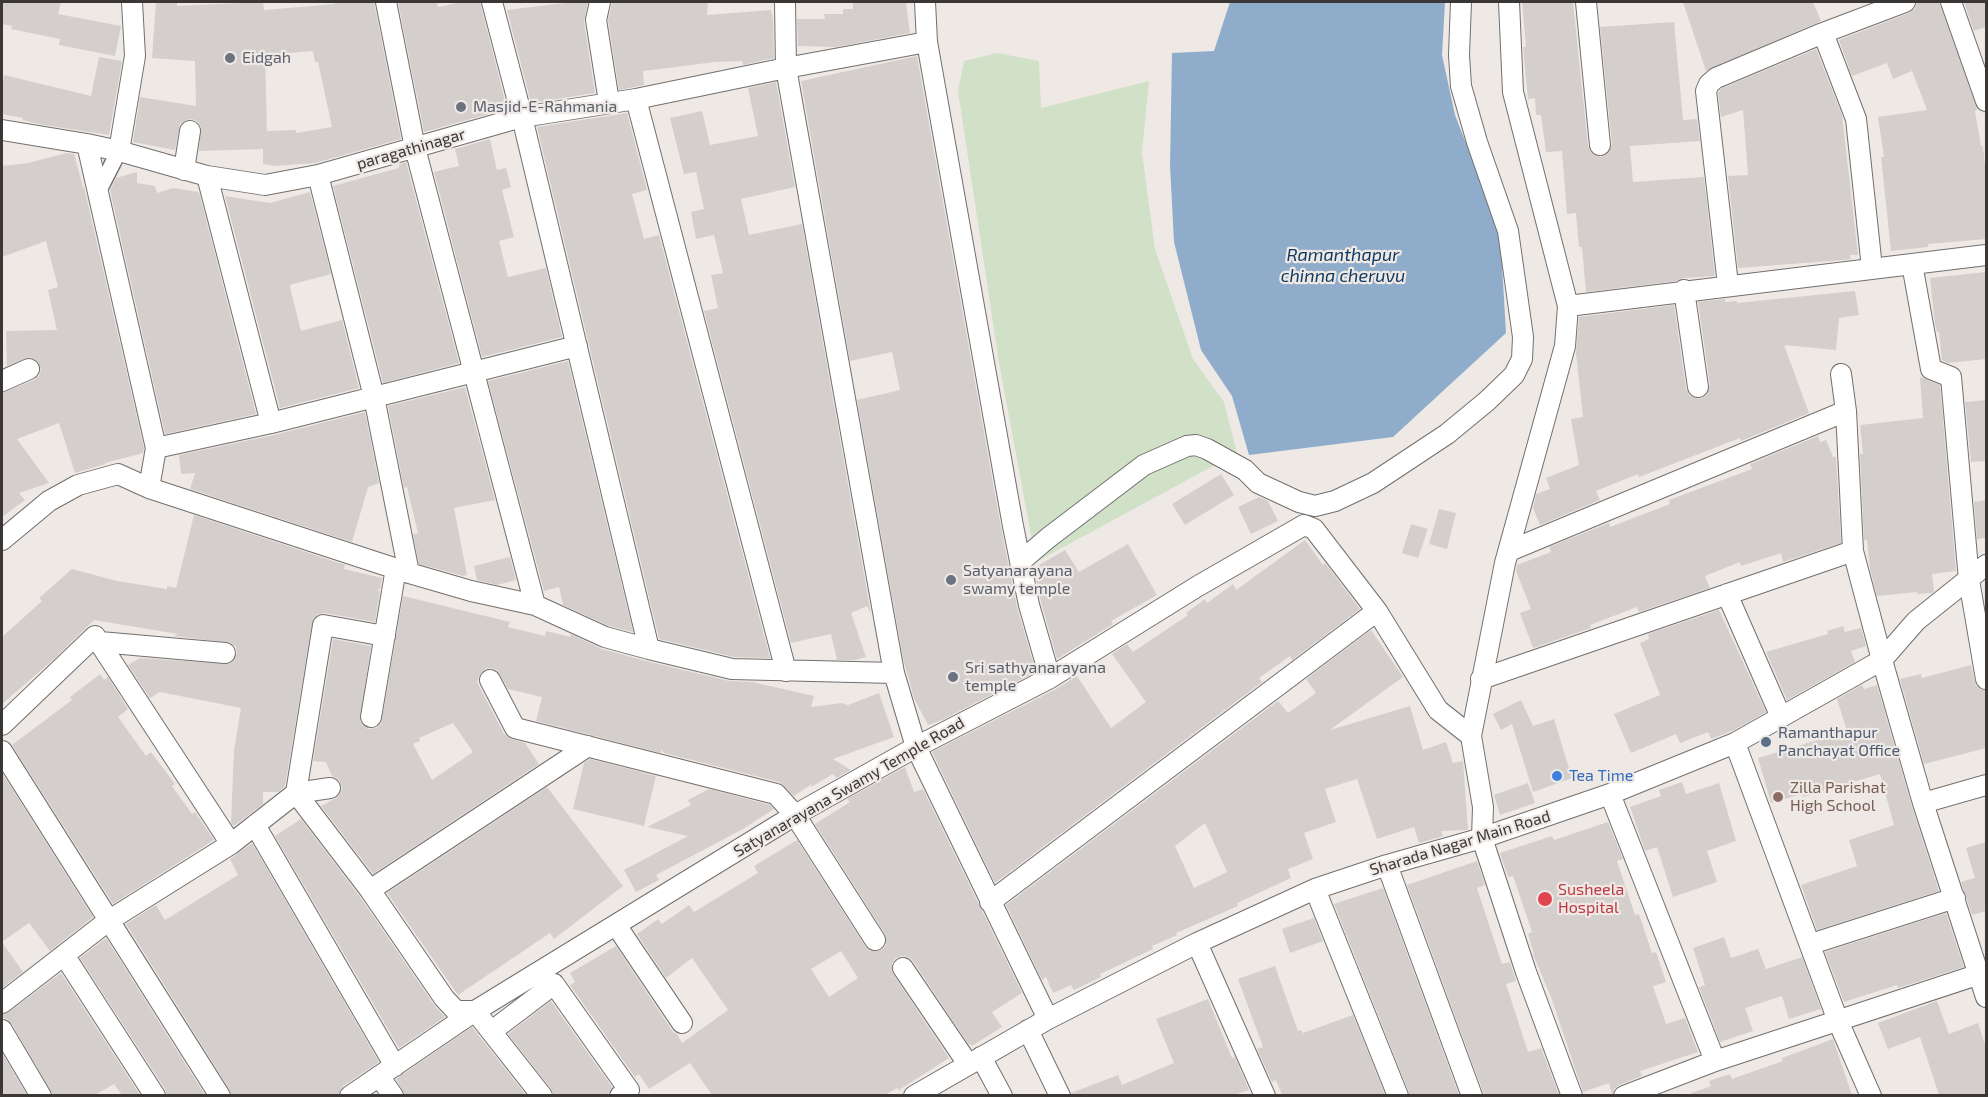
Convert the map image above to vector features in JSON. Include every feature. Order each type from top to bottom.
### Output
[{"type":"street","points":[[98,192],[119,151],[135,56],[132,2]]},
{"type":"street","points":[[386,2],[415,148],[535,605]]},
{"type":"street","points":[[492,2],[522,117],[649,649]]},
{"type":"street","points":[[600,2],[597,20],[609,102]]},
{"type":"street","points":[[785,2],[786,68],[894,674],[916,747],[1048,1018]]},
{"type":"street","points":[[925,2],[927,42],[1020,562],[1029,605],[1050,678]]},
{"type":"street","points":[[1020,562],[1144,465],[1187,446],[1196,445],[1207,448],[1245,470],[1258,483],[1299,502],[1315,506],[1335,501],[1373,483],[1447,434],[1514,375],[1522,359],[1523,337],[1508,231],[1474,132],[1461,86],[1459,55],[1461,2]]},
{"type":"street","points":[[1509,2],[1513,92],[1568,306],[1564,346],[1509,551],[1481,679],[1472,736],[1483,807],[1482,838],[1526,972],[1572,1095]]},
{"type":"street","points":[[1586,2],[1600,145]]},
{"type":"street","points":[[1728,285],[1706,91],[1709,84],[1716,78],[1822,33],[1905,2]]},
{"type":"street","points":[[1951,2],[1986,101]]},
{"type":"street","points":[[1822,33],[1856,119],[1872,268]]},
{"type":"street","name":"paragathinagar","points":[[2,130],[87,144],[207,176],[265,185],[318,175],[522,117],[636,99],[927,42]]},
{"type":"street","points":[[636,99],[786,671]]},
{"type":"street","points":[[184,170],[190,131]]},
{"type":"street","points":[[87,144],[155,457],[149,488]]},
{"type":"street","points":[[318,175],[374,397],[403,570],[385,636],[371,717]]},
{"type":"street","points":[[207,176],[271,423]]},
{"type":"street","points":[[1568,306],[1684,290],[1986,255]]},
{"type":"street","points":[[1912,264],[1931,369],[1951,377],[1969,580],[1986,679]]},
{"type":"street","points":[[1684,290],[1698,387]]},
{"type":"street","points":[[2,540],[49,501],[78,485],[118,474],[155,457],[271,423],[474,370],[577,346]]},
{"type":"street","points":[[2,381],[29,369]]},
{"type":"street","points":[[1841,374],[1846,411],[1853,551],[1923,803],[1954,898],[1983,973],[1986,997]]},
{"type":"street","points":[[1509,551],[1846,411]]},
{"type":"street","points":[[118,474],[149,488],[403,570],[471,591],[535,605],[605,637],[649,649],[732,669],[894,674]]},
{"type":"street","name":"Satyanarayana Swamy Temple Road","points":[[350,1095],[475,1011],[795,815],[916,747],[1050,678],[1198,586],[1304,525],[1314,529],[1377,611]]},
{"type":"street","points":[[1481,679],[1853,551]]},
{"type":"street","name":"Sharada Nagar Main Road","points":[[914,1095],[1048,1018],[1197,943],[1315,889],[1387,865],[1482,838],[1610,794],[1735,743],[1882,660],[1916,621],[1986,565]]},
{"type":"street","points":[[1727,594],[1781,717]]},
{"type":"street","points":[[990,902],[1377,611],[1438,710],[1472,736]]},
{"type":"street","points":[[385,636],[323,625],[296,792],[370,890],[453,1009],[459,1012],[475,1011],[542,1095]]},
{"type":"street","points":[[2,725],[95,636],[231,844]]},
{"type":"street","points":[[100,642],[225,653]]},
{"type":"street","points":[[490,680],[515,728],[776,794],[795,815],[874,940]]},
{"type":"street","points":[[1735,743],[1838,1021],[1871,1095]]},
{"type":"street","points":[[370,890],[588,746]]},
{"type":"street","points":[[2,751],[220,1095]]},
{"type":"street","points":[[1923,803],[1986,785]]},
{"type":"street","points":[[2,1003],[108,921],[231,844],[296,792],[330,788]]},
{"type":"street","points":[[1610,794],[1715,1062]]},
{"type":"street","points":[[255,825],[387,1071],[393,1095]]},
{"type":"street","points":[[1387,865],[1472,1095]]},
{"type":"street","points":[[1315,889],[1398,1095]]},
{"type":"street","points":[[1811,944],[1954,898]]},
{"type":"street","points":[[616,925],[682,1023]]},
{"type":"street","points":[[1197,943],[1265,1095]]},
{"type":"street","points":[[64,955],[155,1095]]},
{"type":"street","points":[[903,968],[1002,1095]]},
{"type":"street","points":[[1624,1095],[1715,1062],[1983,973]]},
{"type":"street","points":[[492,1031],[554,984],[629,1090],[620,1095]]},
{"type":"street","points":[[2,1030],[32,1092]]},
{"type":"street","points":[[1028,1030],[1060,1095]]},
{"type":"green space","points":[[997,53],[1039,61],[1041,108],[1149,81],[1142,153],[1155,249],[1193,359],[1224,402],[1237,453],[1036,562],[999,363],[958,91],[964,61]]},
{"type":"water","name":"Ramanthapur chinna cheruvu","points":[[1230,2],[1445,2],[1442,55],[1455,115],[1500,231],[1506,333],[1393,437],[1249,455],[1232,396],[1201,350],[1174,242],[1170,165],[1172,53],[1214,51]]},
{"type":"building","points":[[2,2],[61,2],[58,14],[121,26],[115,56],[59,45],[60,39],[11,29],[12,26],[2,24]]},
{"type":"building","points":[[156,2],[177,2],[177,6],[263,2],[264,10],[335,4],[334,2],[374,2],[401,139],[315,163],[275,166],[263,164],[263,149],[199,151],[201,127],[192,119],[180,124],[175,150],[133,142],[140,97],[196,106],[195,61],[152,58]],"holes":[[[313,51],[315,62],[318,62],[332,127],[296,133],[296,130],[267,131],[265,55]]]},
{"type":"building","points":[[398,2],[437,2],[438,7],[462,2],[480,2],[507,109],[424,132]]},
{"type":"building","points":[[588,2],[584,22],[595,93],[531,103],[507,10]]},
{"type":"building","points":[[708,2],[707,15],[771,10],[774,58],[743,65],[742,61],[715,62],[643,71],[644,85],[619,90],[608,20],[612,3]]},
{"type":"building","points":[[853,2],[906,2],[910,33],[836,47],[798,46],[797,19],[825,19],[824,14],[843,14],[843,9],[853,9]]},
{"type":"building","points":[[1522,2],[1573,2],[1588,146],[1591,152],[1601,157],[1607,154],[1612,144],[1600,27],[1674,22],[1683,120],[1697,119],[1700,141],[1630,146],[1633,182],[1704,177],[1715,276],[1683,278],[1677,281],[1586,292],[1576,213],[1567,214],[1562,151],[1546,152],[1541,115],[1536,115],[1535,98],[1528,99]]},
{"type":"building","points":[[1683,2],[1813,2],[1821,21],[1706,71]]},
{"type":"building","points":[[1917,2],[1939,2],[1977,109],[1975,111],[1981,146],[1983,146],[1986,177],[1986,239],[1928,244],[1928,247],[1891,251],[1881,157],[1884,157],[1878,117],[1927,110],[1912,71],[1893,79],[1887,63],[1852,76],[1839,40],[1909,13],[1915,9]]},
{"type":"building","points":[[1964,2],[1986,2],[1986,27],[1974,31]]},
{"type":"building","points":[[1816,49],[1842,115],[1858,255],[1850,255],[1851,259],[1844,260],[1738,268],[1728,176],[1748,175],[1743,110],[1721,117],[1718,93],[1722,88]]},
{"type":"building","points":[[917,56],[1001,528],[1017,607],[1036,672],[928,725],[914,698],[903,658],[857,400],[900,390],[892,352],[850,361],[801,81]]},
{"type":"building","points":[[99,57],[122,61],[109,135],[38,124],[2,114],[4,75],[91,96]]},
{"type":"building","points":[[776,82],[795,187],[741,199],[749,235],[802,224],[871,614],[867,606],[851,613],[866,657],[855,660],[837,660],[831,634],[791,643],[704,311],[718,308],[711,275],[723,273],[714,235],[696,239],[691,212],[704,209],[696,172],[684,174],[670,118],[702,111],[710,145],[758,136],[748,88]]},
{"type":"building","points":[[627,113],[647,190],[632,194],[644,239],[659,235],[770,658],[734,657],[659,639],[537,127]]},
{"type":"building","points":[[490,139],[497,170],[506,168],[511,187],[502,190],[514,237],[499,241],[508,277],[546,268],[562,337],[482,357],[434,172],[459,166],[455,149]]},
{"type":"building","points":[[67,153],[74,154],[84,187],[144,448],[143,453],[75,473],[59,423],[17,439],[49,483],[19,493],[25,500],[2,517],[2,393],[34,380],[39,376],[41,370],[36,360],[30,357],[7,366],[6,331],[57,330],[48,290],[58,287],[46,241],[2,257],[2,166],[28,163]]},
{"type":"building","points":[[406,162],[459,363],[383,383],[333,186],[399,168],[399,165]]},
{"type":"building","points":[[137,172],[137,183],[155,186],[157,193],[173,188],[199,192],[256,414],[165,434],[110,190],[116,178]]},
{"type":"building","points":[[310,192],[331,274],[290,285],[301,331],[342,320],[359,388],[280,408],[225,196],[270,203]]},
{"type":"building","points":[[1986,272],[1986,359],[1948,363],[1942,360],[1930,278]]},
{"type":"building","points":[[1855,291],[1859,315],[1839,318],[1836,350],[1784,345],[1809,413],[1741,441],[1740,438],[1596,491],[1600,500],[1540,525],[1533,508],[1536,494],[1550,489],[1546,478],[1579,465],[1571,419],[1583,417],[1576,353],[1579,317],[1674,305],[1686,389],[1689,395],[1699,399],[1706,396],[1710,385],[1698,302],[1725,299],[1725,302],[1737,301],[1737,303]]},
{"type":"building","points":[[568,361],[633,632],[609,626],[563,605],[559,587],[544,591],[488,381]]},
{"type":"building","points":[[1920,377],[1940,385],[1956,571],[1932,574],[1934,591],[1932,593],[1917,594],[1917,592],[1877,596],[1870,569],[1867,540],[1864,540],[1860,454],[1863,454],[1860,425],[1923,418]]},
{"type":"building","points":[[465,387],[495,500],[454,508],[467,575],[463,576],[419,564],[413,534],[418,533],[407,487],[404,488],[388,406]]},
{"type":"building","points":[[1986,400],[1986,461],[1971,462],[1965,402]]},
{"type":"building","points":[[365,412],[379,483],[368,487],[352,542],[190,489],[195,473],[181,474],[179,455],[274,435]]},
{"type":"building","points":[[1818,436],[1820,442],[1826,440],[1833,457],[1836,457],[1841,543],[1783,562],[1781,553],[1741,566],[1740,562],[1705,576],[1710,588],[1639,612],[1637,607],[1590,625],[1591,628],[1533,648],[1520,613],[1531,609],[1516,571],[1517,565],[1551,552],[1549,547],[1609,523],[1610,527],[1670,504],[1669,500],[1752,469],[1750,464]]},
{"type":"building","points":[[1221,474],[1234,495],[1185,525],[1172,504]]},
{"type":"building","points":[[1259,497],[1268,501],[1278,521],[1251,534],[1238,507]]},
{"type":"building","points":[[1986,500],[1986,538],[1977,539],[1974,502]]},
{"type":"building","points":[[1439,509],[1456,513],[1447,549],[1429,544]]},
{"type":"building","points":[[194,515],[345,565],[344,569],[382,578],[380,589],[377,590],[380,591],[375,622],[325,613],[313,618],[285,786],[278,792],[263,792],[263,804],[234,826],[231,823],[234,750],[241,708],[160,692],[150,698],[128,665],[140,658],[230,664],[237,653],[236,647],[231,643],[174,636],[178,634],[94,620],[2,704],[2,637],[42,601],[39,598],[72,569],[117,581],[167,589],[167,586],[176,588]]},
{"type":"building","points":[[1411,524],[1428,529],[1418,558],[1402,553]]},
{"type":"building","points":[[1305,540],[1360,609],[1292,660],[1290,656],[1259,678],[1262,682],[995,883],[932,752],[1077,676],[1111,728],[1146,702],[1112,654],[1127,644],[1133,652],[1188,615],[1186,613],[1205,599],[1207,603],[1233,584],[1236,590]]},
{"type":"building","points":[[1128,544],[1157,595],[1111,621],[1113,624],[1057,659],[1034,568],[1065,550],[1079,572]]},
{"type":"building","points":[[510,557],[516,580],[497,585],[477,580],[474,566]]},
{"type":"building","points":[[403,596],[510,622],[508,627],[545,636],[546,631],[571,637],[571,634],[602,649],[646,661],[729,681],[752,682],[814,696],[811,707],[842,703],[848,705],[879,693],[894,737],[833,759],[851,770],[836,778],[833,774],[794,796],[779,782],[664,753],[662,749],[661,753],[536,721],[542,697],[508,689],[497,670],[485,669],[477,682],[504,734],[525,743],[539,764],[373,874],[321,806],[338,797],[342,786],[339,780],[332,776],[326,762],[313,761],[333,639],[371,646],[360,721],[368,729],[376,728],[381,724]],"holes":[[[453,723],[473,752],[432,780],[413,744],[420,741],[419,738]]]},
{"type":"building","points":[[1719,610],[1766,712],[1734,730],[1711,739],[1708,732],[1680,743],[1676,734],[1631,753],[1614,714],[1660,695],[1640,643],[1649,639],[1648,634]]},
{"type":"building","points":[[1843,626],[1845,632],[1861,628],[1866,646],[1851,651],[1855,662],[1787,700],[1766,652],[1828,634],[1827,631]]},
{"type":"building","points":[[1371,630],[1403,677],[1330,730],[1410,706],[1423,750],[1446,742],[1453,763],[1463,761],[1468,830],[1441,831],[1443,836],[1419,843],[1414,827],[1377,839],[1357,779],[1325,789],[1336,822],[1304,833],[1313,859],[1288,869],[1291,878],[1237,903],[1238,906],[1176,933],[1177,935],[1152,946],[1153,949],[1100,974],[1101,977],[1074,990],[1071,985],[1053,993],[1046,977],[1042,980],[1006,905],[1278,701],[1288,713],[1316,693],[1306,679]],"holes":[[[1205,823],[1227,872],[1194,888],[1175,846]]]},
{"type":"building","points":[[1971,665],[1976,686],[1986,691],[1986,748],[1924,764],[1900,679],[1921,674],[1922,678]]},
{"type":"building","points":[[100,674],[104,680],[108,677],[128,709],[118,717],[146,756],[151,752],[175,784],[172,786],[192,814],[195,812],[214,840],[113,904],[12,745],[72,700],[70,697]]},
{"type":"building","points":[[1862,685],[1864,689],[1877,685],[1939,891],[1817,930],[1801,885],[1857,866],[1849,840],[1894,825],[1880,774],[1803,797],[1802,794],[1771,803],[1758,758],[1847,731],[1837,699]]},
{"type":"building","points":[[1521,700],[1533,726],[1554,719],[1572,778],[1533,792],[1512,724],[1501,730],[1493,714]]},
{"type":"building","points":[[590,759],[656,776],[644,826],[573,809],[584,763]]},
{"type":"building","points":[[905,767],[914,792],[923,789],[1022,993],[992,1012],[1002,1027],[972,1046],[969,1045],[913,961],[902,956],[896,958],[892,963],[893,974],[949,1058],[899,1090],[897,1088],[885,1095],[712,1095],[690,1063],[649,1089],[639,1074],[635,1077],[570,985],[575,982],[570,973],[616,946],[682,1043],[728,1010],[692,958],[666,978],[637,934],[658,919],[662,924],[689,905],[694,912],[758,873],[754,866],[797,840],[865,946],[870,951],[881,950],[886,945],[885,934],[815,824],[850,802],[847,799]],"holes":[[[841,951],[858,978],[829,997],[811,969]]]},
{"type":"building","points":[[2,773],[93,917],[50,951],[29,923],[2,942]]},
{"type":"building","points":[[1682,782],[1686,794],[1719,783],[1736,841],[1707,851],[1717,882],[1673,897],[1657,847],[1645,851],[1630,807],[1661,796],[1659,790]]},
{"type":"building","points":[[1528,783],[1535,803],[1500,815],[1494,795]]},
{"type":"building","points":[[547,787],[623,886],[554,939],[550,933],[458,995],[387,893]]},
{"type":"building","points":[[709,789],[770,805],[774,809],[743,829],[656,875],[659,880],[636,892],[624,870],[688,836],[647,827],[691,805],[688,800]]},
{"type":"building","points":[[301,819],[360,897],[434,1005],[445,1017],[399,1048],[275,836]]},
{"type":"building","points":[[1608,822],[1623,859],[1617,861],[1635,915],[1639,914],[1652,953],[1656,952],[1666,982],[1653,986],[1666,1024],[1685,1018],[1698,1052],[1640,1071],[1642,1076],[1619,1085],[1614,1089],[1612,1095],[1609,1083],[1583,1092],[1551,997],[1533,954],[1528,934],[1532,932],[1513,876],[1508,877],[1500,853],[1552,836],[1554,840]]},
{"type":"building","points":[[1986,842],[1986,911],[1972,915],[1961,882],[1975,878],[1966,848]]},
{"type":"building","points":[[252,843],[379,1062],[343,1086],[338,1095],[232,1095],[126,924],[156,905],[165,920],[238,875],[230,859]]},
{"type":"building","points":[[1477,861],[1485,885],[1477,888],[1502,964],[1510,962],[1516,981],[1506,984],[1528,1052],[1541,1048],[1559,1095],[1484,1095],[1407,885]]},
{"type":"building","points":[[1383,888],[1459,1095],[1410,1095],[1334,904]]},
{"type":"building","points":[[1946,913],[1964,967],[1844,1002],[1825,952]]},
{"type":"building","points":[[1314,918],[1323,941],[1290,953],[1282,929]]},
{"type":"building","points":[[1724,937],[1731,958],[1758,949],[1766,969],[1802,957],[1821,1009],[1789,1019],[1782,996],[1745,1008],[1753,1031],[1720,1042],[1699,987],[1705,985],[1693,948]]},
{"type":"building","points":[[106,938],[205,1095],[167,1095],[80,958]]},
{"type":"building","points":[[2,942],[23,972],[2,988]]},
{"type":"building","points":[[1275,966],[1298,1031],[1301,1030],[1303,1033],[1353,1015],[1385,1095],[1282,1095],[1276,1080],[1272,1082],[1257,1049],[1263,1047],[1238,979]]},
{"type":"building","points":[[61,973],[140,1095],[122,1095],[114,1084],[95,1095],[53,1095],[12,1024],[2,1018],[2,1015]]},
{"type":"building","points":[[1208,999],[1232,1058],[1235,1057],[1249,1090],[1233,1095],[1072,1095],[1071,1093],[1118,1075],[1122,1085],[1174,1063],[1156,1019]]},
{"type":"building","points":[[551,1001],[612,1087],[607,1095],[554,1095],[508,1034]]},
{"type":"building","points":[[1937,1001],[1949,1034],[1978,1023],[1986,1047],[1986,1095],[1939,1095],[1920,1037],[1888,1049],[1878,1023]]},
{"type":"building","points":[[472,1027],[526,1095],[405,1095],[396,1079]]},
{"type":"building","points":[[1833,1039],[1852,1095],[1692,1095],[1691,1093],[1711,1086],[1709,1081],[1730,1074],[1732,1079],[1783,1061],[1782,1058]]},
{"type":"building","points":[[2,1053],[27,1095],[2,1095]]},
{"type":"place","name":"Eidgah","points":[[230,58]]},
{"type":"place","name":"Masjid-E-Rahmania","points":[[461,107]]},
{"type":"place","name":"Satyanarayana swamy temple","points":[[951,580]]},
{"type":"place","name":"Sri sathyanarayana temple","points":[[953,677]]},
{"type":"place","name":"Ramanthapur Panchayat Office","points":[[1766,742]]},
{"type":"place","name":"Tea Time","points":[[1557,776]]},
{"type":"place","name":"Zilla Parishat High School","points":[[1778,797]]},
{"type":"place","name":"Susheela Hospital","points":[[1545,899]]}]
